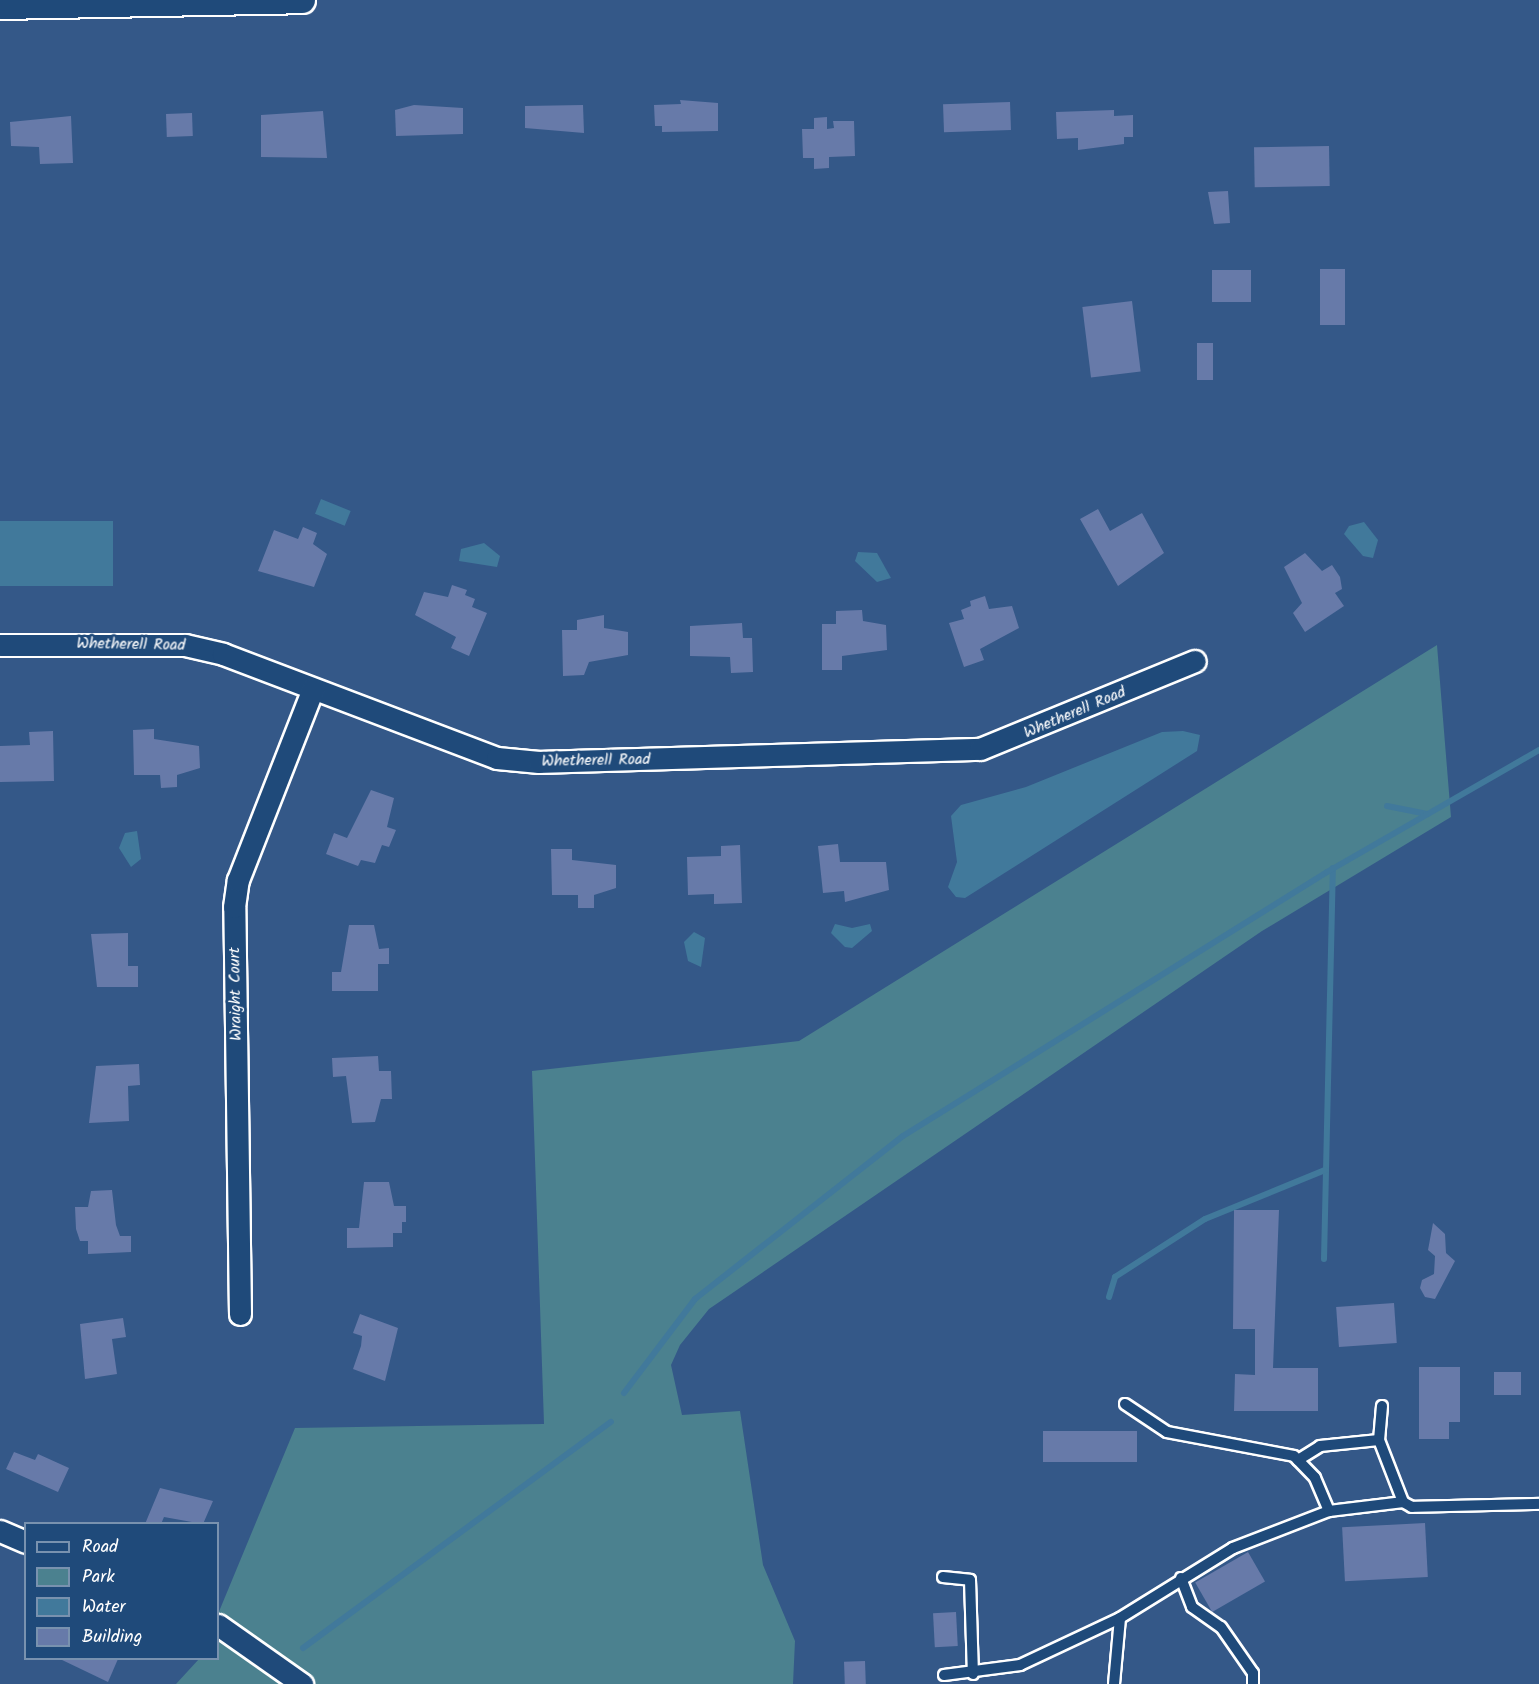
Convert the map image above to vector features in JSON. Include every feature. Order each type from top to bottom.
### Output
[{"type":"street","points":[[0,6],[302,0]]},
{"type":"street","name":"Whetherell Road","points":[[0,645],[185,645],[313,689],[497,758],[539,762],[942,754],[1022,736],[1195,661]]},
{"type":"street","name":"Wraight Court","points":[[240,1314],[234,907],[238,880],[313,689]]},
{"type":"street","points":[[0,1531],[24,1541]]},
{"type":"street","points":[[219,1626],[302,1684]]},
{"type":"lane","points":[[1125,1404],[1167,1432],[1276,1449],[1298,1460],[1315,1478],[1329,1511]]},
{"type":"lane","points":[[1382,1406],[1379,1440],[1403,1502]]},
{"type":"lane","points":[[1298,1460],[1320,1446],[1379,1440]]},
{"type":"lane","points":[[944,1675],[973,1674],[1020,1665],[1120,1618],[1181,1578],[1233,1548],[1329,1511],[1403,1502],[1412,1507],[1539,1504]]},
{"type":"lane","points":[[943,1577],[970,1580],[973,1674]]},
{"type":"lane","points":[[1181,1578],[1192,1607],[1221,1627],[1253,1673],[1253,1684]]},
{"type":"lane","points":[[1114,1684],[1120,1618]]},
{"type":"green space","points":[[1437,645],[1451,817],[1262,931],[709,1309],[680,1345],[671,1365],[682,1415],[740,1411],[763,1565],[795,1641],[793,1684],[176,1684],[198,1660],[219,1660],[219,1612],[295,1428],[544,1424],[532,1071],[799,1041]]},
{"type":"water","points":[[321,499],[351,511],[345,526],[315,514]]},
{"type":"water","points":[[0,521],[113,521],[113,586],[0,586]]},
{"type":"water","points":[[1364,522],[1378,540],[1373,558],[1363,556],[1344,534],[1349,526]]},
{"type":"water","points":[[484,543],[500,556],[497,567],[459,561],[461,549]]},
{"type":"water","points":[[858,552],[877,553],[891,578],[877,582],[855,561]]},
{"type":"water","points":[[1183,731],[1200,735],[1197,751],[965,898],[956,897],[948,887],[957,862],[951,816],[961,805],[1026,787],[1162,732]]},
{"type":"water","points":[[137,831],[141,859],[131,867],[119,848],[125,833]]},
{"type":"water","points":[[835,924],[852,928],[870,924],[872,931],[852,948],[845,947],[831,933]]},
{"type":"water","points":[[694,932],[705,938],[701,967],[688,961],[684,942]]},
{"type":"building","points":[[680,100],[718,103],[718,131],[662,132],[662,126],[655,126],[654,105],[681,104]]},
{"type":"building","points":[[1010,102],[1011,130],[944,132],[943,104]]},
{"type":"building","points":[[414,105],[463,108],[463,134],[396,136],[395,110]]},
{"type":"building","points":[[583,105],[584,133],[525,128],[525,106]]},
{"type":"building","points":[[1114,110],[1114,116],[1133,115],[1133,137],[1124,137],[1124,144],[1078,150],[1078,138],[1057,139],[1056,112]]},
{"type":"building","points":[[323,111],[327,158],[261,157],[261,115]]},
{"type":"building","points":[[192,113],[193,136],[167,137],[166,114]]},
{"type":"building","points":[[71,116],[73,163],[40,164],[39,147],[11,146],[10,122]]},
{"type":"building","points":[[827,117],[827,129],[834,128],[833,121],[854,121],[855,156],[829,157],[829,168],[814,169],[814,158],[803,158],[802,129],[814,129],[814,118]]},
{"type":"building","points":[[1329,146],[1330,186],[1255,187],[1254,147]]},
{"type":"building","points":[[1228,191],[1230,223],[1214,224],[1208,192]]},
{"type":"building","points":[[1320,269],[1345,269],[1345,325],[1320,325]]},
{"type":"building","points":[[1212,270],[1251,270],[1251,302],[1212,302]]},
{"type":"building","points":[[1132,301],[1141,371],[1091,378],[1082,307]]},
{"type":"building","points":[[1197,343],[1213,343],[1213,380],[1197,380]]},
{"type":"building","points":[[1098,509],[1110,531],[1142,513],[1164,553],[1118,586],[1080,519]]},
{"type":"building","points":[[303,527],[317,533],[313,544],[327,554],[314,587],[258,571],[274,530],[298,539]]},
{"type":"building","points":[[1305,553],[1322,571],[1332,565],[1340,577],[1342,589],[1335,593],[1344,606],[1305,632],[1293,613],[1302,603],[1284,567]]},
{"type":"building","points":[[452,585],[467,590],[465,595],[475,599],[472,607],[487,613],[469,656],[451,648],[456,637],[415,615],[424,592],[448,597]]},
{"type":"building","points":[[985,596],[989,609],[1012,606],[1019,628],[980,649],[984,660],[964,667],[949,623],[964,619],[961,610],[971,606],[970,601]]},
{"type":"building","points":[[862,610],[863,621],[886,625],[887,650],[842,656],[842,670],[822,670],[822,624],[836,624],[836,611]]},
{"type":"building","points":[[604,615],[604,628],[628,632],[628,655],[589,662],[584,675],[563,676],[562,630],[577,630],[577,620]]},
{"type":"building","points":[[742,623],[743,638],[752,638],[753,672],[731,673],[730,657],[690,656],[690,626]]},
{"type":"building","points":[[154,729],[154,739],[199,746],[200,768],[177,775],[177,787],[161,788],[160,775],[134,775],[133,730]]},
{"type":"building","points":[[53,731],[54,781],[0,782],[0,746],[30,745],[29,732]]},
{"type":"building","points":[[371,790],[394,798],[387,827],[396,830],[389,847],[382,845],[375,863],[361,860],[358,866],[326,854],[334,833],[347,838]]},
{"type":"building","points":[[838,844],[840,862],[886,862],[889,890],[845,902],[844,891],[823,893],[818,846]]},
{"type":"building","points":[[740,845],[742,903],[714,904],[714,894],[688,895],[687,857],[721,856],[721,846]]},
{"type":"building","points":[[551,849],[572,849],[572,860],[616,865],[616,888],[594,895],[594,908],[578,908],[578,895],[552,895]]},
{"type":"building","points":[[349,925],[374,925],[379,949],[389,948],[389,964],[378,964],[378,991],[332,991],[332,972],[341,972]]},
{"type":"building","points":[[128,933],[128,966],[138,966],[138,987],[97,987],[91,934]]},
{"type":"building","points":[[378,1056],[379,1071],[391,1071],[392,1099],[381,1099],[375,1122],[352,1123],[346,1076],[333,1077],[332,1058]]},
{"type":"building","points":[[139,1064],[140,1085],[128,1086],[129,1121],[89,1123],[96,1066]]},
{"type":"building","points":[[364,1182],[389,1182],[394,1206],[406,1206],[406,1222],[402,1222],[402,1233],[393,1233],[393,1247],[347,1248],[347,1228],[359,1228]]},
{"type":"building","points":[[112,1190],[116,1225],[120,1236],[131,1236],[131,1252],[88,1254],[88,1241],[80,1241],[76,1229],[75,1207],[88,1207],[91,1191]]},
{"type":"building","points":[[1234,1210],[1279,1210],[1273,1368],[1318,1368],[1318,1411],[1234,1411],[1235,1374],[1255,1375],[1255,1329],[1233,1329]]},
{"type":"building","points":[[1433,1223],[1445,1234],[1446,1253],[1455,1261],[1435,1299],[1425,1297],[1420,1288],[1422,1280],[1434,1274],[1435,1256],[1428,1250]]},
{"type":"building","points":[[1394,1303],[1397,1343],[1339,1347],[1336,1307]]},
{"type":"building","points":[[360,1314],[398,1328],[385,1381],[353,1369],[361,1346],[362,1336],[353,1333]]},
{"type":"building","points":[[123,1318],[126,1337],[112,1339],[117,1374],[85,1379],[80,1324]]},
{"type":"building","points":[[1419,1367],[1460,1367],[1460,1422],[1449,1422],[1449,1439],[1419,1439]]},
{"type":"building","points":[[1494,1372],[1521,1372],[1521,1395],[1494,1395]]},
{"type":"building","points":[[1043,1431],[1137,1431],[1137,1462],[1043,1462]]},
{"type":"building","points":[[14,1452],[35,1460],[38,1454],[69,1468],[58,1492],[6,1469]]},
{"type":"building","points":[[160,1488],[213,1501],[204,1522],[164,1517],[162,1522],[146,1522]]},
{"type":"building","points":[[1425,1523],[1428,1577],[1345,1581],[1342,1527]]},
{"type":"building","points":[[1248,1552],[1265,1581],[1212,1612],[1195,1582]]},
{"type":"building","points":[[956,1612],[958,1646],[935,1647],[933,1613]]},
{"type":"building","points":[[62,1660],[118,1660],[108,1682]]},
{"type":"building","points":[[865,1661],[866,1684],[845,1684],[844,1662]]},
{"type":"waterway","points":[[624,1393],[695,1299],[903,1136],[1327,872],[1539,750]]},
{"type":"waterway","points":[[1387,806],[1427,814]]},
{"type":"waterway","points":[[1324,1259],[1333,868]]},
{"type":"waterway","points":[[1109,1297],[1115,1277],[1205,1219],[1325,1170]]},
{"type":"waterway","points":[[303,1648],[611,1422]]}]
